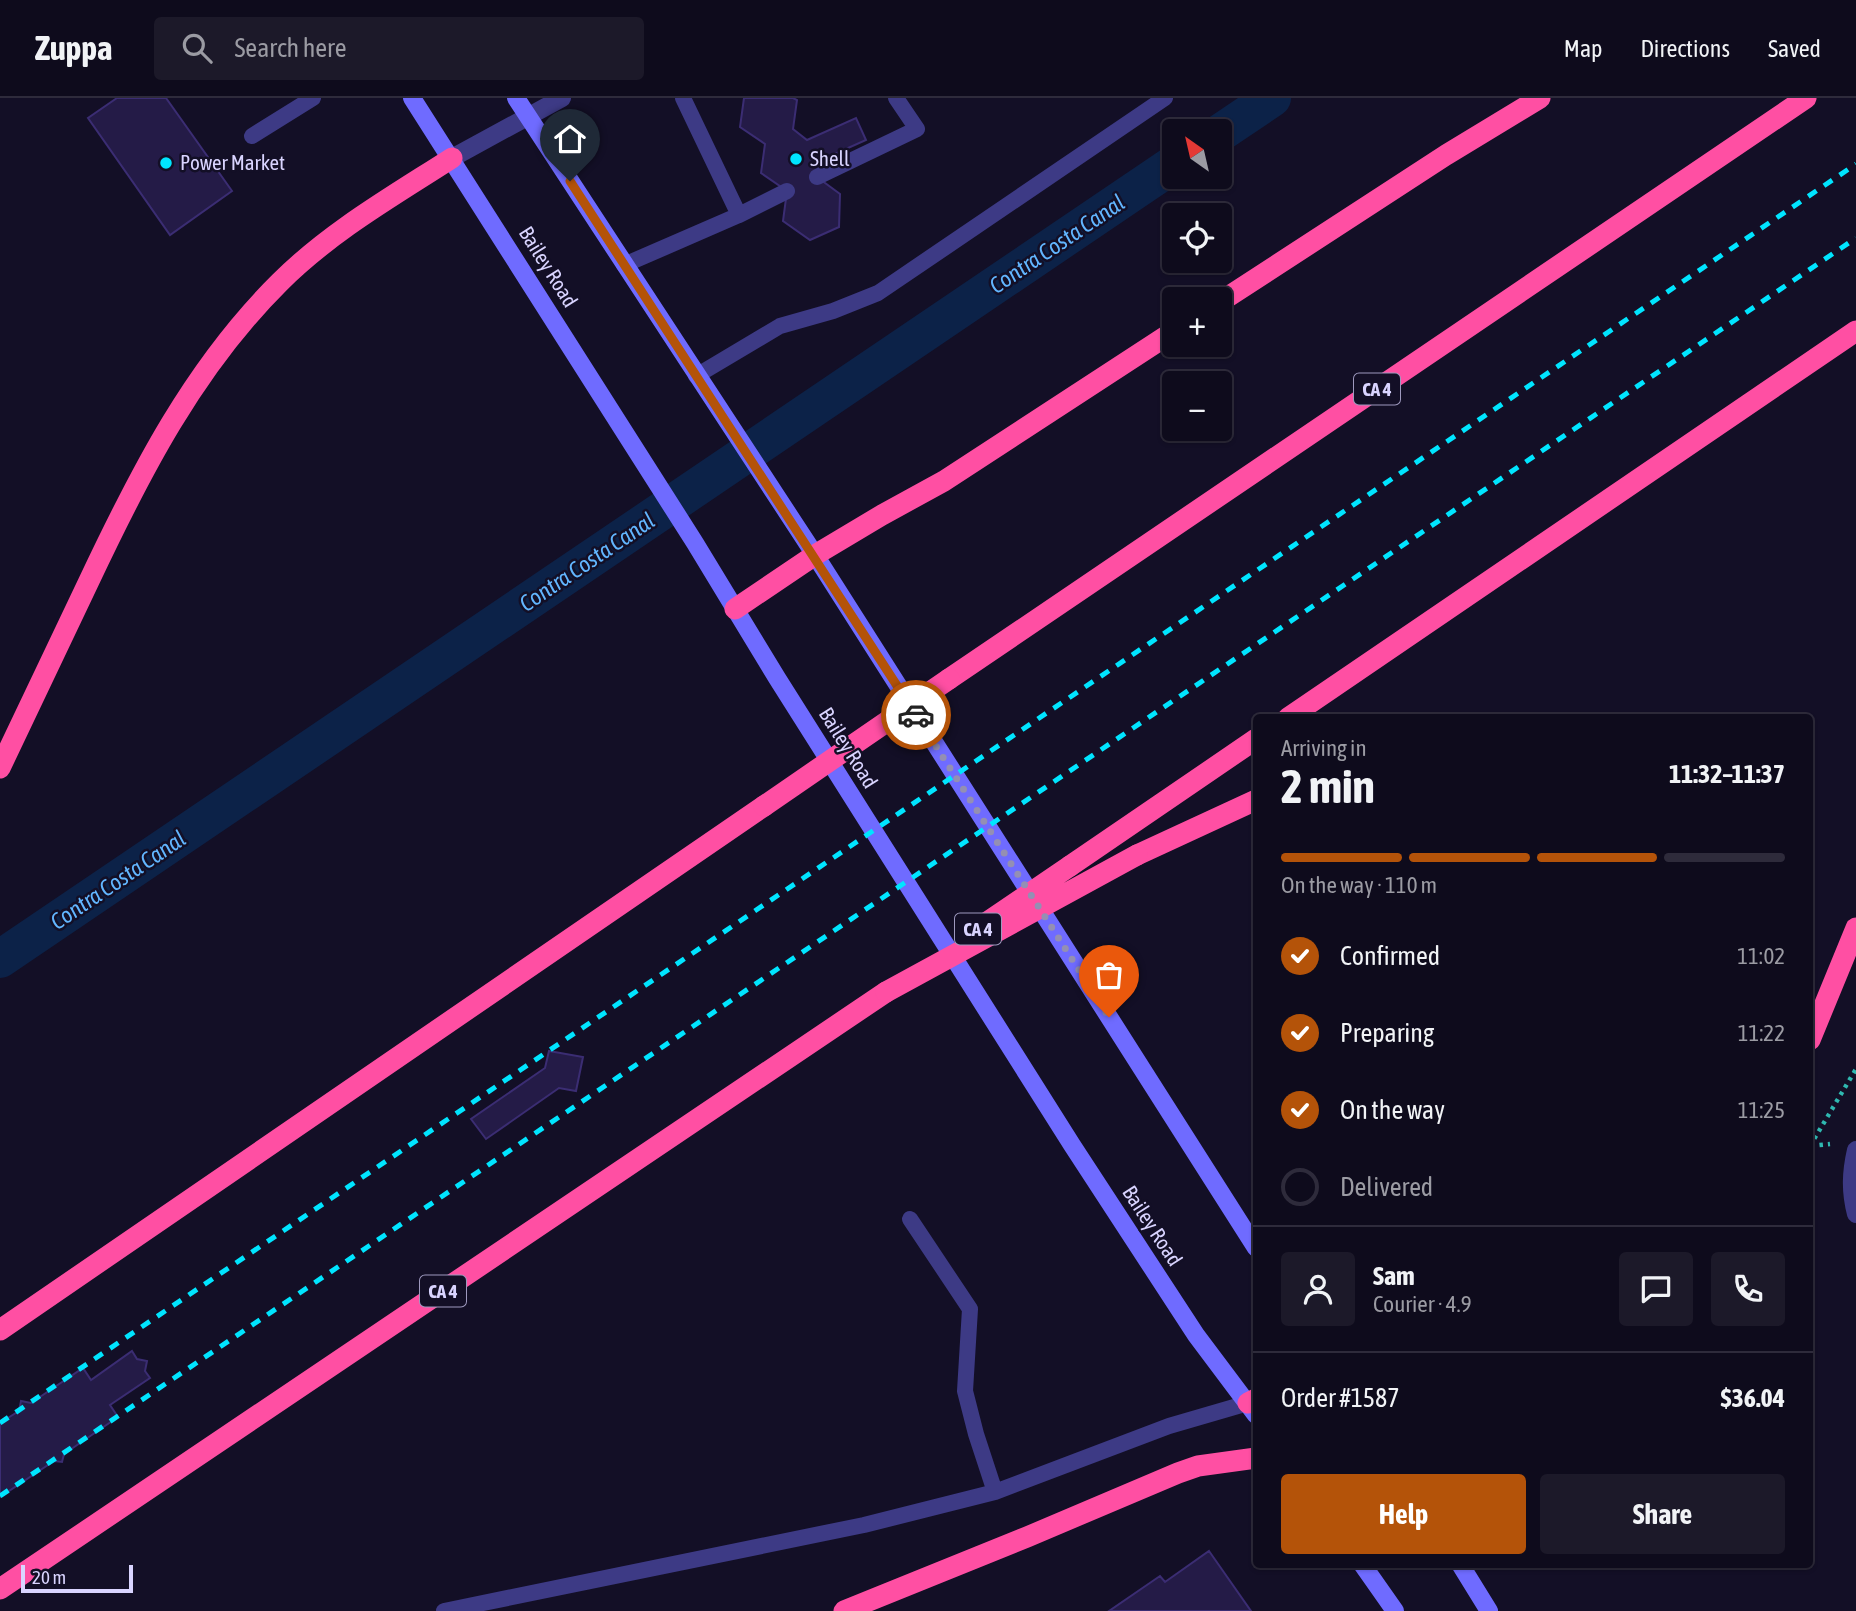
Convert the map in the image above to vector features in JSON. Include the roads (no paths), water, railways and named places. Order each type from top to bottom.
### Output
[{"type":"highway","points":[[1232,294],[1446,155],[1540,98]]},
{"type":"highway","name":"CA 4","points":[[0,1330],[949,679],[1806,98]]},
{"type":"highway","points":[[0,768],[130,495],[177,411],[231,334],[281,281],[333,237],[452,158]]},
{"type":"highway","points":[[1294,714],[1856,331]]},
{"type":"highway","points":[[735,609],[815,555],[944,481],[1162,339]]},
{"type":"highway","name":"CA 4","points":[[0,1589],[887,992],[1253,741]]},
{"type":"highway","points":[[887,992],[1137,855],[1253,801]]},
{"type":"highway","points":[[1813,1033],[1856,928]]},
{"type":"highway","points":[[844,1611],[1178,1473],[1198,1466],[1253,1458]]},
{"type":"main road","name":"Bailey Road","points":[[412,98],[1079,1156],[1196,1335],[1253,1405]]},
{"type":"main road","points":[[516,98],[815,555],[1253,1243]]},
{"type":"main road","points":[[1365,1568],[1395,1611]]},
{"type":"main road","points":[[1462,1568],[1489,1611]]},
{"type":"street","points":[[452,158],[562,98]]},
{"type":"street","points":[[1856,1150],[1850,1174],[1856,1214]]},
{"type":"lane","points":[[253,136],[313,98]]},
{"type":"lane","points":[[683,98],[739,215]]},
{"type":"lane","points":[[817,177],[917,129],[896,98]]},
{"type":"lane","points":[[696,376],[780,326],[833,311],[878,293],[1165,98]]},
{"type":"lane","points":[[624,265],[787,191]]},
{"type":"lane","points":[[910,1219],[970,1309],[965,1391],[995,1492]]},
{"type":"lane","points":[[444,1611],[864,1525],[995,1492],[1169,1426],[1253,1406]]},
{"type":"waterway","name":"Contra Costa Canal","points":[[1232,125],[1272,98]]},
{"type":"waterway","name":"Contra Costa Canal","points":[[0,959],[1162,172]]},
{"type":"railway","points":[[0,1423],[1856,164]]},
{"type":"railway","points":[[0,1496],[1856,238]]},
{"type":"place","name":"Shell","points":[[796,159]]},
{"type":"place","name":"Power Market","points":[[166,163]]}]
